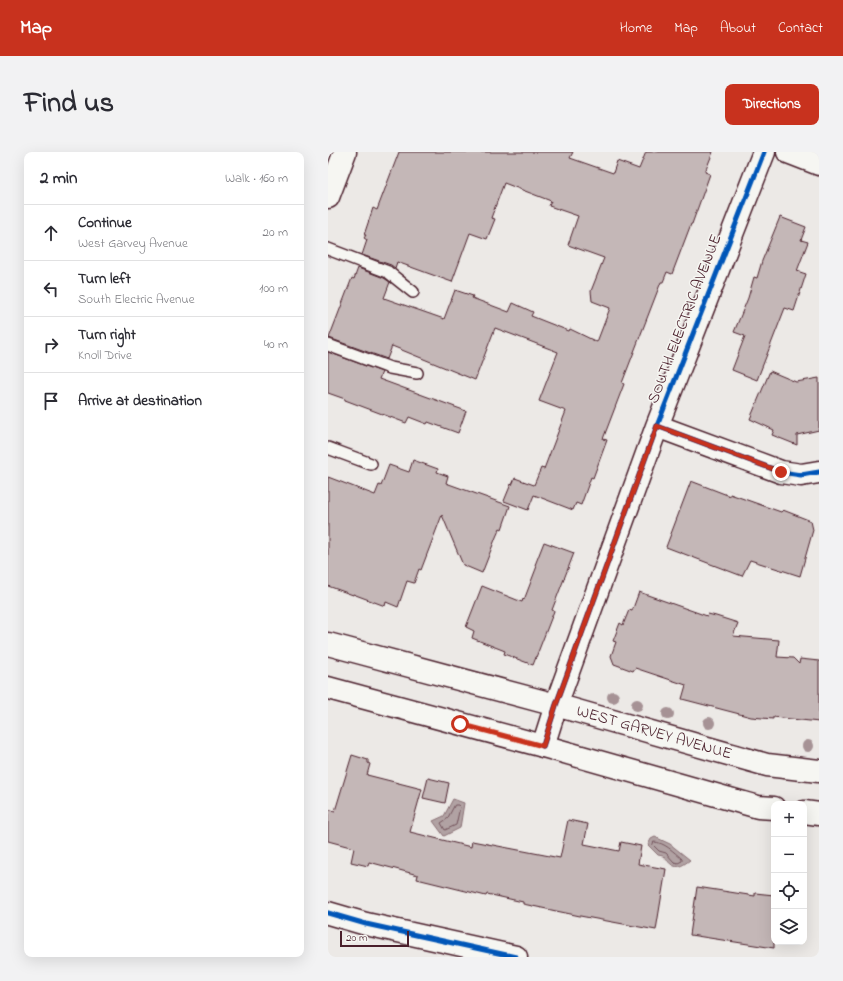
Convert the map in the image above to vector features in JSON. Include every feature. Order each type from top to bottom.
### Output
[{"type":"street","points":[[328,197],[345,152]]},
{"type":"street","name":"SOUTH ELECTRIC AVENUE","points":[[543,746],[556,705],[657,426],[764,152]]},
{"type":"street","points":[[788,152],[819,164]]},
{"type":"street","points":[[657,426],[781,472],[801,475],[819,472]]},
{"type":"street","name":"WEST GARVEY AVENUE","points":[[328,644],[556,705],[767,765],[819,771]]},
{"type":"street","points":[[328,688],[543,746],[758,807],[771,808]]},
{"type":"street","points":[[807,812],[819,814]]},
{"type":"street","points":[[328,912],[366,924],[494,955],[516,957]]},
{"type":"lane","points":[[328,249],[388,272],[413,292]]},
{"type":"lane","points":[[328,346],[390,368],[417,373]]},
{"type":"lane","points":[[328,448],[371,464]]},
{"type":"water","points":[[453,799],[464,803],[460,828],[444,836],[433,821],[444,816]]},
{"type":"water","points":[[655,837],[670,844],[690,860],[681,866],[672,865],[663,856],[658,855],[648,845],[651,839]]},
{"type":"building","points":[[399,152],[573,152],[570,158],[613,173],[617,161],[639,169],[646,152],[713,152],[705,172],[710,174],[692,224],[672,274],[667,272],[663,282],[661,282],[622,383],[624,384],[603,439],[607,440],[593,478],[591,477],[581,505],[576,503],[573,510],[534,495],[528,510],[504,501],[515,478],[534,485],[541,468],[544,469],[566,411],[539,401],[558,352],[495,328],[475,380],[392,346],[387,359],[329,338],[352,278],[354,279],[358,268],[384,278],[390,282],[384,298],[444,319],[455,290],[473,296],[472,298],[509,312],[513,303],[533,312],[531,316],[569,331],[570,329],[597,342],[610,308],[592,301],[591,291],[604,258],[568,245],[578,216],[549,206],[551,201],[504,183],[491,218],[495,219],[487,239],[470,233],[452,282],[397,262],[395,268],[391,265],[362,255],[367,240],[364,238],[366,235],[364,235],[373,208],[377,210]]},
{"type":"building","points":[[780,217],[806,227],[801,240],[808,242],[797,271],[806,274],[794,311],[785,308],[757,380],[732,370],[745,336],[734,332],[748,298],[754,277],[757,278],[762,261]]},
{"type":"building","points":[[328,352],[382,372],[379,379],[466,411],[458,433],[409,417],[406,423],[328,393]]},
{"type":"building","points":[[770,371],[796,382],[819,378],[819,430],[797,435],[797,445],[772,435],[774,430],[750,419]]},
{"type":"building","points":[[413,460],[438,469],[437,472],[448,476],[446,483],[510,506],[502,529],[500,528],[482,573],[463,565],[442,515],[421,570],[419,569],[414,583],[407,581],[398,607],[386,602],[385,606],[328,586],[328,477],[375,495],[379,485],[381,486],[389,465],[409,472]]},
{"type":"building","points":[[691,481],[730,496],[730,494],[781,512],[783,510],[811,521],[813,530],[800,576],[750,560],[742,576],[666,547]]},
{"type":"building","points":[[544,542],[574,553],[533,665],[504,654],[505,651],[472,638],[474,631],[466,627],[482,586],[522,602],[523,599],[524,600],[537,566],[535,565]]},
{"type":"building","points":[[639,592],[707,616],[708,614],[738,623],[733,636],[779,640],[777,657],[793,658],[799,664],[800,659],[819,661],[819,722],[773,717],[773,719],[751,717],[682,699],[686,685],[635,668],[633,671],[614,664],[611,656],[616,642],[613,641],[620,623],[623,625],[629,610],[632,611]]},
{"type":"building","points":[[352,755],[368,760],[368,763],[370,764],[367,775],[422,789],[410,832],[471,847],[472,841],[560,858],[568,820],[588,824],[584,844],[619,851],[621,842],[641,846],[638,864],[666,869],[656,930],[523,904],[523,902],[487,894],[486,896],[417,879],[418,875],[369,862],[368,866],[351,862],[354,848],[328,841],[328,809],[335,811]]},
{"type":"building","points":[[428,778],[449,783],[445,803],[423,798]]},
{"type":"building","points":[[697,887],[755,896],[755,893],[771,895],[771,945],[774,945],[774,948],[690,935]]},
{"type":"cycle path","points":[[543,746],[556,705],[657,426],[764,152]]},
{"type":"cycle path","points":[[657,426],[781,472],[801,475],[819,472]]},
{"type":"cycle path","points":[[328,913],[366,924],[516,957]]},
{"type":"route","points":[[460,724],[543,746],[556,705],[657,426],[781,472]]}]
